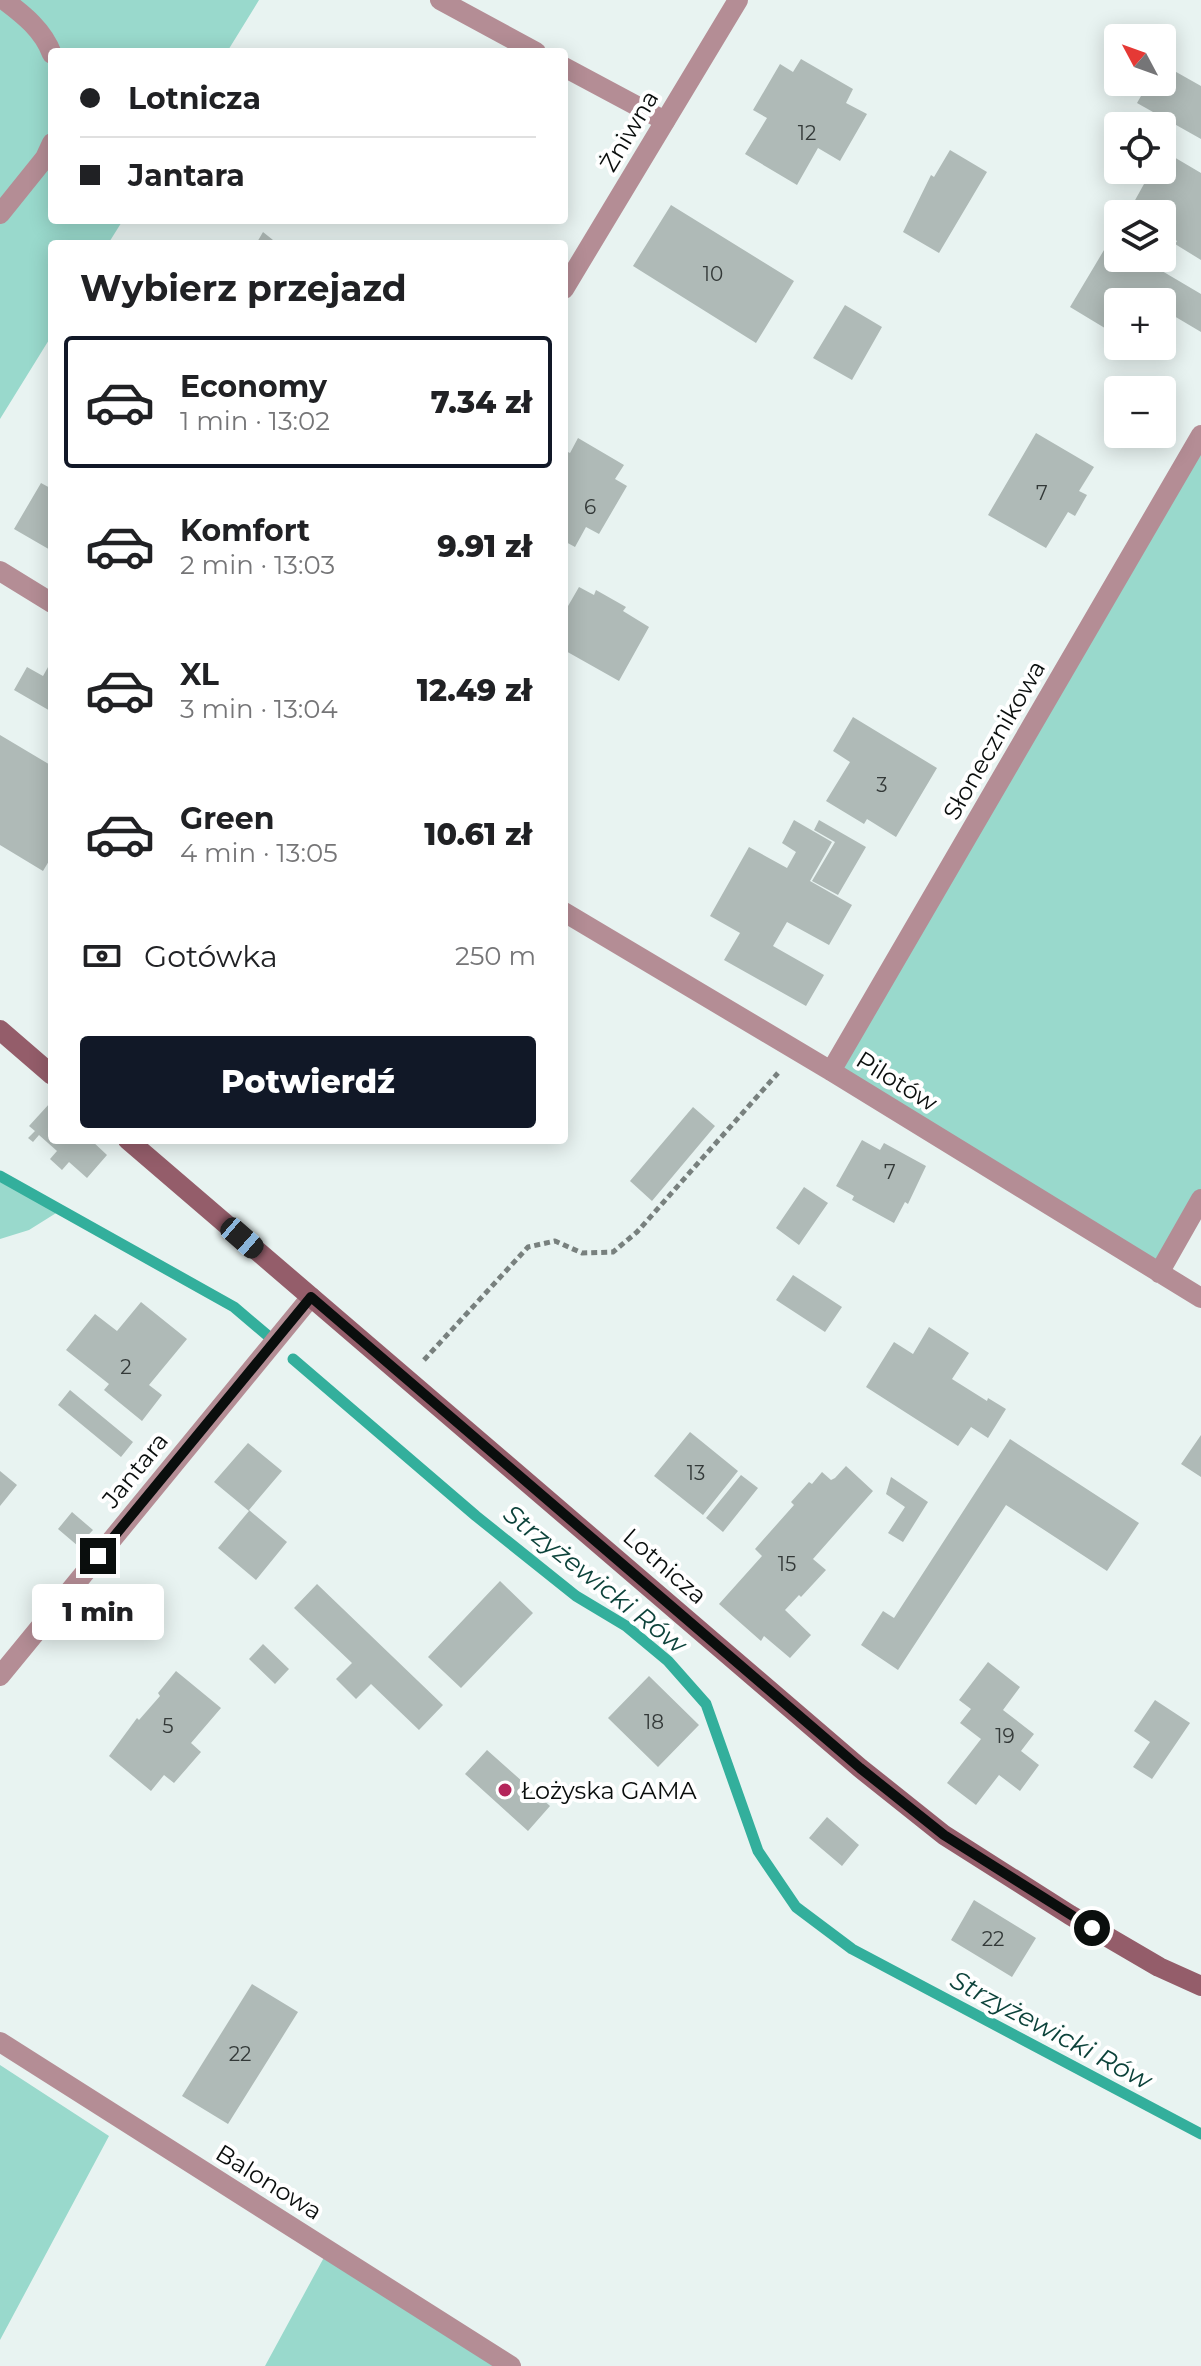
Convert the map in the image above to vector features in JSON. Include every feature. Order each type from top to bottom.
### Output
[{"type":"street","points":[[4,0],[28,17],[50,48]]},
{"type":"street","points":[[440,0],[529,48]]},
{"type":"street","name":"Żniwna","points":[[568,282],[738,0]]},
{"type":"street","points":[[568,69],[665,121]]},
{"type":"street","points":[[0,214],[48,152]]},
{"type":"street","name":"Słonecznikowa","points":[[831,1071],[1201,435]]},
{"type":"street","points":[[0,571],[48,601]]},
{"type":"street","name":"Pilotów","points":[[568,914],[1201,1298]]},
{"type":"street","points":[[0,1030],[48,1072]]},
{"type":"street","name":"Lotnicza","points":[[133,1144],[860,1768],[944,1835],[1070,1915],[1159,1967],[1201,1986]]},
{"type":"street","points":[[1159,1273],[1201,1199]]},
{"type":"street","name":"Jantara","points":[[0,1676],[311,1297]]},
{"type":"street","name":"Balonowa","points":[[0,2042],[511,2366]]},
{"type":"path","points":[[407,1379],[528,1247],[555,1241],[582,1253],[613,1252],[637,1232],[797,1051]]},
{"type":"green space","points":[[0,0],[259,0],[229,48],[48,48],[48,224],[120,224],[110,240],[48,240],[48,341],[0,419]]},
{"type":"green space","points":[[1201,435],[1201,1199],[1159,1273],[831,1071]]},
{"type":"green space","points":[[0,1176],[61,1210],[29,1230],[0,1239]]},
{"type":"green space","points":[[0,2065],[109,2136],[0,2340]]},
{"type":"green space","points":[[328,2250],[511,2366],[265,2366]]},
{"type":"building","points":[[801,59],[853,89],[846,103],[867,114],[840,161],[818,148],[797,185],[745,154],[767,118],[753,110],[780,64],[793,72]]},
{"type":"building","points":[[1176,72],[1201,86],[1201,139],[1176,125],[1176,112],[1153,112],[1137,103],[1141,96],[1176,96]]},
{"type":"building","points":[[950,150],[987,172],[939,253],[903,232],[931,175],[934,177]]},
{"type":"building","points":[[1176,158],[1201,173],[1201,260],[1176,245],[1176,200],[1135,200],[1144,184],[1176,184]]},
{"type":"building","points":[[671,205],[794,281],[756,343],[633,266]]},
{"type":"building","points":[[263,232],[273,240],[258,240]]},
{"type":"building","points":[[1104,250],[1104,272],[1164,272],[1201,294],[1201,332],[1176,317],[1176,288],[1104,288],[1104,328],[1070,307]]},
{"type":"building","points":[[845,305],[882,327],[852,380],[813,358]]},
{"type":"building","points":[[1036,433],[1094,467],[1079,491],[1087,495],[1075,516],[1068,512],[1046,548],[988,515]]},
{"type":"building","points":[[578,438],[624,465],[615,479],[627,486],[599,534],[586,527],[575,547],[568,543],[570,453]]},
{"type":"building","points":[[41,483],[48,487],[48,549],[14,529]]},
{"type":"building","points":[[579,587],[594,595],[596,590],[626,607],[623,611],[649,627],[619,681],[568,652],[568,606]]},
{"type":"building","points":[[27,667],[43,676],[48,667],[48,710],[14,690]]},
{"type":"building","points":[[853,717],[937,768],[896,837],[867,819],[864,824],[826,801],[850,762],[833,751]]},
{"type":"building","points":[[0,735],[48,764],[48,863],[43,871],[0,845]]},
{"type":"building","points":[[794,820],[832,842],[810,881],[852,905],[829,945],[787,922],[773,946],[824,975],[806,1006],[724,960],[740,933],[710,916],[749,847],[787,868],[796,852],[782,843]]},
{"type":"building","points":[[819,820],[866,847],[838,895],[812,881],[835,842],[814,830]]},
{"type":"building","points":[[48,1105],[48,1143],[39,1135],[33,1142],[28,1138],[35,1131],[29,1126]]},
{"type":"building","points":[[693,1107],[715,1126],[652,1201],[630,1181]]},
{"type":"building","points":[[862,1140],[880,1150],[884,1143],[926,1166],[908,1204],[905,1202],[894,1223],[852,1200],[854,1196],[836,1186]]},
{"type":"building","points":[[49,1144],[95,1144],[107,1155],[87,1178],[69,1162],[62,1170],[50,1159],[57,1151]]},
{"type":"building","points":[[804,1187],[828,1203],[799,1245],[776,1228]]},
{"type":"building","points":[[793,1275],[842,1307],[825,1332],[776,1300]]},
{"type":"building","points":[[141,1302],[187,1339],[149,1385],[162,1395],[142,1421],[104,1390],[109,1384],[66,1350],[95,1314],[117,1331]]},
{"type":"building","points":[[929,1327],[969,1353],[952,1379],[1006,1409],[988,1438],[971,1427],[958,1446],[866,1387],[894,1342],[913,1354]]},
{"type":"building","points":[[70,1390],[133,1442],[121,1457],[58,1405]]},
{"type":"building","points":[[690,1432],[738,1471],[703,1515],[654,1476]]},
{"type":"building","points":[[1201,1435],[1201,1477],[1181,1464]]},
{"type":"building","points":[[1010,1439],[1139,1523],[1107,1571],[1006,1505],[898,1670],[861,1645],[883,1611],[894,1618]]},
{"type":"building","points":[[248,1443],[282,1471],[249,1510],[287,1542],[256,1580],[218,1548],[249,1511],[214,1482]]},
{"type":"building","points":[[846,1466],[873,1491],[813,1559],[826,1570],[785,1610],[811,1635],[790,1658],[764,1636],[761,1641],[719,1604],[762,1556],[755,1549],[794,1505],[791,1502],[809,1482],[812,1484],[822,1472],[831,1480]]},
{"type":"building","points":[[0,1471],[17,1485],[0,1506]]},
{"type":"building","points":[[741,1475],[758,1488],[723,1532],[706,1518]]},
{"type":"building","points":[[891,1477],[928,1502],[903,1542],[888,1533],[905,1507],[886,1494]]},
{"type":"building","points":[[72,1512],[93,1530],[78,1546],[58,1529]]},
{"type":"building","points":[[500,1581],[533,1613],[461,1688],[428,1657]]},
{"type":"building","points":[[317,1584],[443,1705],[419,1730],[371,1684],[356,1699],[336,1679],[352,1663],[294,1608]]},
{"type":"building","points":[[263,1644],[289,1669],[275,1684],[249,1659]]},
{"type":"building","points":[[988,1662],[1020,1687],[1003,1710],[1034,1734],[1021,1751],[1039,1765],[1020,1791],[999,1775],[976,1805],[947,1783],[981,1739],[960,1723],[971,1709],[959,1700]]},
{"type":"building","points":[[176,1671],[221,1708],[191,1743],[201,1752],[174,1783],[164,1775],[151,1791],[109,1756],[137,1718],[139,1720],[160,1696],[158,1693]]},
{"type":"building","points":[[649,1676],[699,1725],[658,1767],[608,1718]]},
{"type":"building","points":[[1155,1700],[1190,1723],[1152,1779],[1133,1767],[1150,1742],[1134,1731]]},
{"type":"building","points":[[487,1750],[550,1806],[528,1831],[465,1774]]},
{"type":"building","points":[[827,1817],[859,1845],[842,1866],[809,1838]]},
{"type":"building","points":[[974,1900],[1036,1938],[1012,1977],[951,1940]]},
{"type":"building","points":[[252,1984],[298,2012],[228,2124],[182,2096]]},
{"type":"waterway","name":"Strzyżewicki Rów","points":[[0,1176],[234,1307],[267,1335]]},
{"type":"waterway","name":"Strzyżewicki Rów","points":[[293,1359],[476,1516],[576,1596],[626,1626],[668,1661],[706,1704],[758,1851],[796,1907],[852,1949],[1201,2134]]},
{"type":"place","name":"Łożyska GAMA","points":[[505,1790]]},
{"type":"route","points":[[98,1556],[311,1297],[860,1768],[944,1835],[1092,1928]]}]
